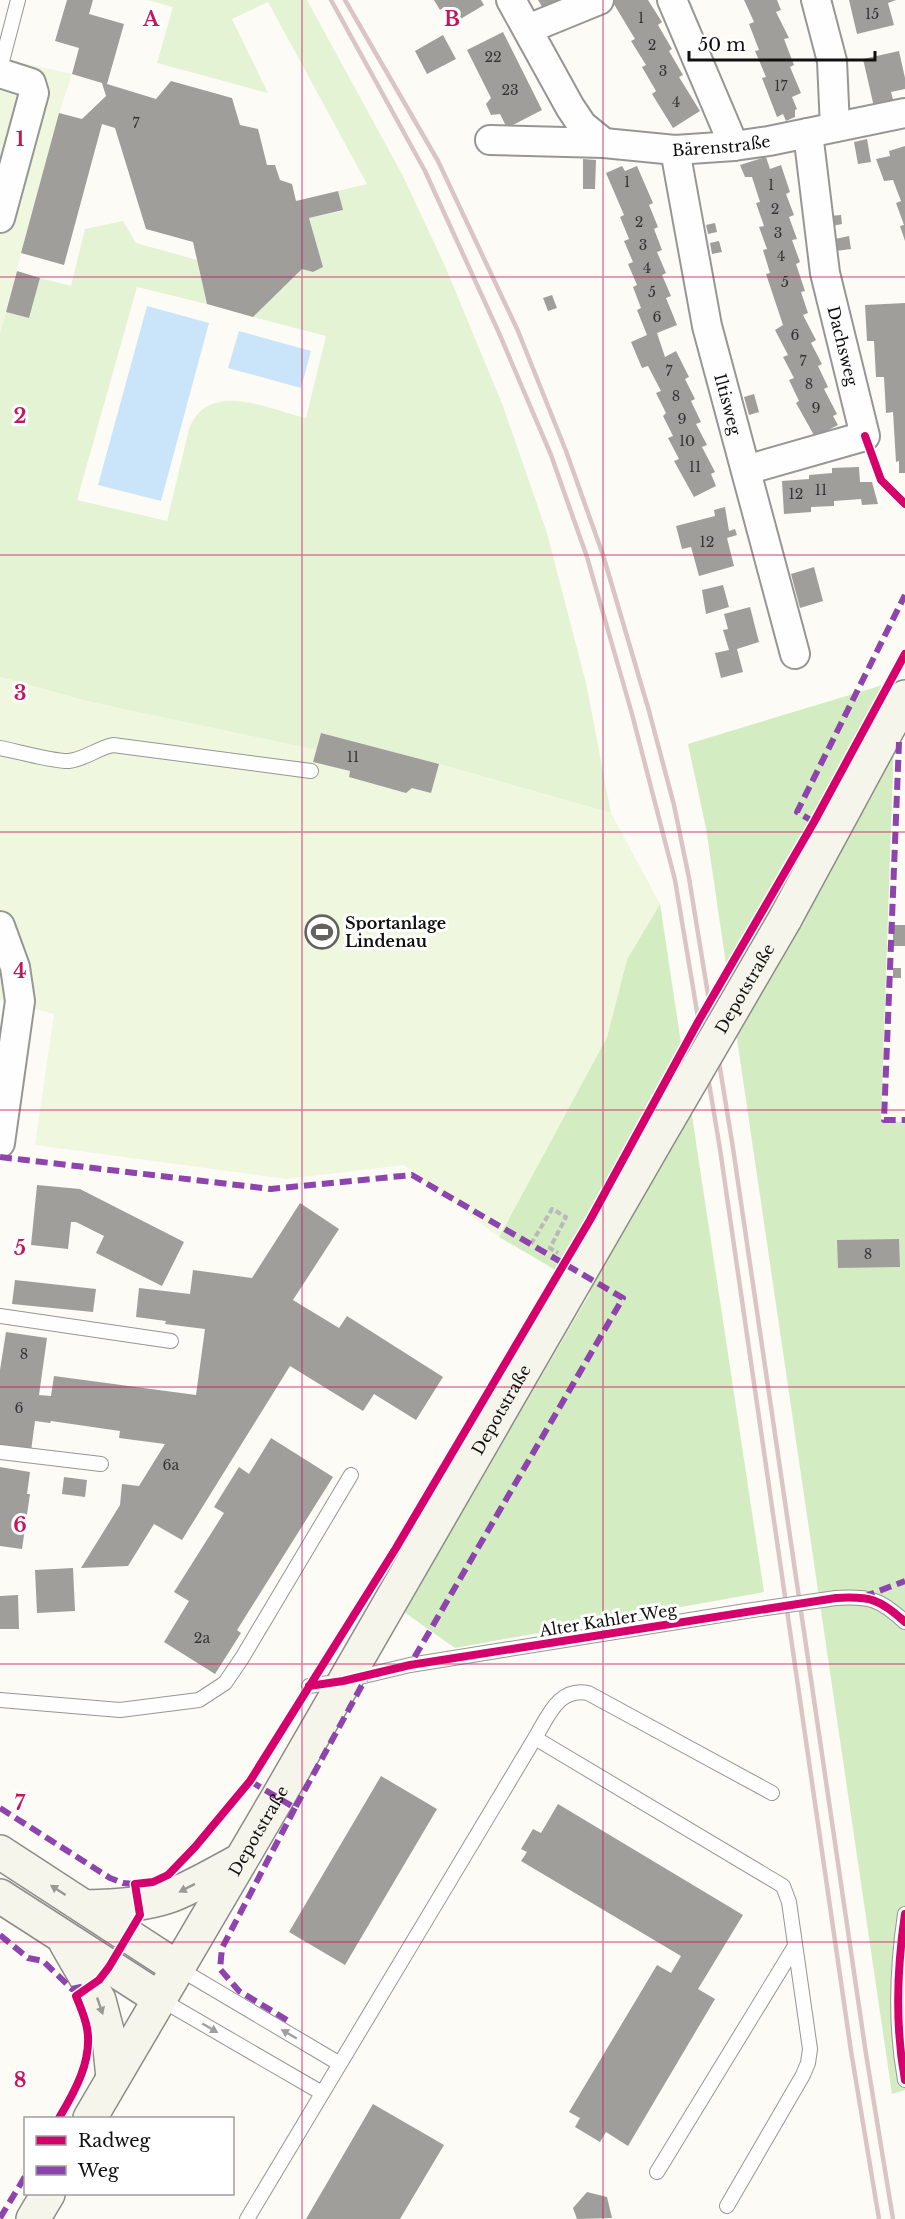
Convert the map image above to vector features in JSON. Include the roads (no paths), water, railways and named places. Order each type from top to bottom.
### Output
[{"type":"main road","name":"Depotstraße","points":[[91,2117],[785,919],[905,697]]},
{"type":"main road","points":[[0,1852],[178,1968]]},
{"type":"main road","points":[[85,1907],[159,1899],[175,1894],[239,1861]]},
{"type":"main road","points":[[0,1896],[160,1999]]},
{"type":"main road","points":[[62,1937],[99,2000],[109,2038],[112,2078]]},
{"type":"main road","points":[[33,2219],[47,2195]]},
{"type":"street","points":[[511,0],[582,125],[604,143]]},
{"type":"street","points":[[528,29],[599,0]]},
{"type":"street","points":[[672,0],[734,146]]},
{"type":"street","points":[[816,0],[832,61],[835,127]]},
{"type":"street","points":[[0,71],[26,81],[34,87],[33,99],[6,172],[0,218]]},
{"type":"street","name":"Bärenstraße","points":[[490,140],[604,143],[675,150],[734,146],[905,113]]},
{"type":"street","name":"Dachsweg","points":[[746,470],[865,436],[825,273],[808,132]]},
{"type":"street","name":"Iltisweg","points":[[675,150],[707,326],[795,654]]},
{"type":"street","points":[[0,927],[15,967],[20,1001],[6,1054],[0,1143]]},
{"type":"lane","points":[[0,71],[18,0]]},
{"type":"lane","points":[[0,748],[67,761],[79,759],[103,747],[113,745],[311,771]]},
{"type":"lane","points":[[0,1316],[171,1341]]},
{"type":"lane","points":[[0,1452],[101,1464]]},
{"type":"lane","points":[[0,1700],[120,1710],[199,1700],[225,1683],[242,1658],[351,1475]]},
{"type":"lane","name":"Alter Kahler Weg","points":[[309,1686],[343,1681],[411,1665],[836,1598],[863,1597],[887,1605],[905,1622]]},
{"type":"lane","points":[[247,2219],[558,1701],[569,1694],[580,1692],[588,1694],[772,1793]]},
{"type":"lane","points":[[535,1738],[783,1886],[789,1902],[810,2049],[808,2063],[803,2076],[727,2206]]},
{"type":"lane","points":[[905,1914],[899,1980],[899,2023],[905,2080]]},
{"type":"lane","points":[[657,2172],[795,1946]]},
{"type":"lane","points":[[178,1968],[340,2064]]},
{"type":"lane","points":[[160,1999],[322,2093]]},
{"type":"water","points":[[147,306],[209,323],[161,501],[98,485]]},
{"type":"water","points":[[239,331],[311,351],[301,388],[228,368]]},
{"type":"railway","points":[[331,0],[425,171],[499,333],[551,455],[587,557],[632,714],[675,880],[720,1149],[851,2051],[879,2219]]},
{"type":"railway","points":[[345,0],[438,161],[518,331],[566,451],[603,555],[674,805],[689,878],[733,1148],[866,2054],[893,2219]]},
{"type":"place","name":"Sportanlage Lindenau","points":[[322,932]]}]
